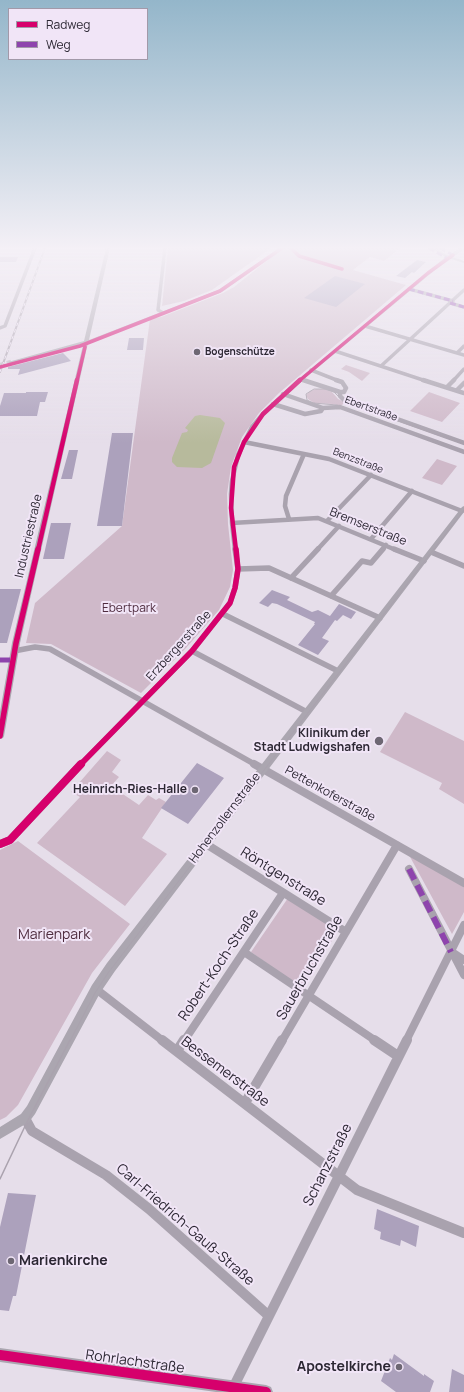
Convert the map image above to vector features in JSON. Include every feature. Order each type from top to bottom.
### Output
[{"type":"street","points":[[0,328],[5,326],[10,313]]},
{"type":"street","name":"Industriestraße","points":[[0,736],[14,651],[93,313]]},
{"type":"street","points":[[11,362],[86,343],[163,313]]},
{"type":"street","name":"Erzbergerstraße","points":[[0,844],[10,840],[15,835],[192,651],[223,614],[230,603],[235,588],[238,569],[232,524],[231,494],[234,467],[244,442],[252,427],[272,404],[381,313]]},
{"type":"street","points":[[381,366],[439,313]]},
{"type":"street","points":[[365,326],[464,355]]},
{"type":"street","points":[[88,333],[94,336],[102,337]]},
{"type":"street","points":[[457,353],[463,347]]},
{"type":"street","points":[[335,351],[464,393]]},
{"type":"street","points":[[447,387],[464,369]]},
{"type":"street","name":"Ebertstraße","points":[[311,370],[342,382],[346,387],[346,390],[340,392],[342,398],[348,402],[464,443]]},
{"type":"street","points":[[301,379],[340,392]]},
{"type":"street","points":[[457,390],[464,384]]},
{"type":"street","points":[[283,394],[323,408]]},
{"type":"street","name":"Ebertstraße","points":[[272,404],[304,414],[321,411],[323,408],[340,407],[464,452]]},
{"type":"street","name":"Benzstraße","points":[[244,442],[329,459],[463,510]]},
{"type":"street","points":[[288,519],[285,506],[286,496],[304,454]]},
{"type":"street","points":[[327,521],[371,475]]},
{"type":"street","points":[[371,539],[412,491]]},
{"type":"street","name":"Hohenzollernstraße","points":[[0,1133],[25,1118],[96,989],[128,944],[463,510]]},
{"type":"street","name":"Bremserstraße","points":[[232,524],[318,518],[424,561]]},
{"type":"street","points":[[291,578],[339,526]]},
{"type":"street","points":[[331,596],[362,561],[371,563],[386,545]]},
{"type":"street","points":[[431,552],[464,566]]},
{"type":"street","points":[[238,569],[269,568],[380,618]]},
{"type":"street","points":[[223,614],[338,671]]},
{"type":"street","name":"Pettenkoferstraße","points":[[14,651],[35,647],[50,649],[464,883]]},
{"type":"street","points":[[192,651],[307,712]]},
{"type":"street","name":"Röntgenstraße","points":[[206,844],[346,932]]},
{"type":"street","name":"Sauerbruchstraße","points":[[245,1104],[397,845]]},
{"type":"street","points":[[410,869],[464,975]]},
{"type":"street","name":"Robert-Koch-Straße","points":[[178,1052],[283,892]]},
{"type":"street","name":"Schanzstraße","points":[[231,1390],[464,925]]},
{"type":"street","points":[[244,952],[398,1056]]},
{"type":"street","points":[[451,952],[464,960]]},
{"type":"street","name":"Bessemerstraße","points":[[96,989],[357,1190],[464,1233]]},
{"type":"street","name":"Carl-Friedrich-Gauß-Straße","points":[[25,1118],[32,1131],[106,1175],[149,1209],[269,1316]]},
{"type":"street","name":"Rohrlachstraße","points":[[0,1355],[231,1390],[266,1392]]},
{"type":"green space","name":"Ebertpark","points":[[171,313],[373,313],[279,393],[259,413],[242,437],[231,467],[227,494],[228,524],[233,570],[230,587],[219,610],[186,648],[141,693],[51,644],[26,643],[35,603],[122,526],[150,319]]},
{"type":"green space","points":[[346,365],[370,373],[362,381],[349,372],[341,369]]},
{"type":"green space","points":[[325,389],[332,392],[338,399],[345,402],[341,406],[314,403],[308,399],[306,395],[310,391]]},
{"type":"green space","points":[[429,392],[460,403],[442,422],[410,411]]},
{"type":"green space","points":[[437,459],[457,466],[442,485],[422,478]]},
{"type":"green space","points":[[405,712],[464,741],[464,804],[439,789],[442,783],[380,752]]},
{"type":"green space","points":[[107,751],[121,760],[112,772],[119,777],[111,786],[139,805],[148,795],[156,800],[159,798],[166,802],[142,838],[167,854],[125,906],[37,843],[80,797],[71,792]]},
{"type":"green space","name":"Marienpark","points":[[18,841],[130,924],[92,973],[18,1105],[6,1117],[0,1120],[0,850]]},
{"type":"green space","points":[[409,855],[464,886],[464,912],[452,934]]},
{"type":"green space","points":[[288,898],[338,931],[302,988],[251,952]]},
{"type":"shaded area","points":[[200,415],[220,418],[225,423],[211,463],[202,468],[177,467],[172,462],[172,458],[182,433],[187,432],[188,430],[185,428],[195,416]]},
{"type":"building","points":[[129,338],[144,338],[143,350],[127,350]]},
{"type":"building","points":[[63,353],[71,361],[18,375],[20,369],[8,369],[8,367]]},
{"type":"building","points":[[48,392],[45,402],[40,402],[37,416],[0,416],[0,406],[4,393]]},
{"type":"building","points":[[112,433],[133,433],[122,526],[97,526]]},
{"type":"building","points":[[69,450],[78,450],[72,479],[61,479]]},
{"type":"building","points":[[51,523],[71,523],[64,559],[43,559]]},
{"type":"building","points":[[0,589],[21,589],[7,643],[0,643]]},
{"type":"building","points":[[272,590],[290,597],[287,600],[312,612],[318,610],[330,616],[339,604],[356,612],[351,619],[343,615],[337,621],[335,620],[322,638],[329,641],[318,655],[298,645],[315,622],[277,604],[272,603],[268,607],[259,603]]},
{"type":"building","name":"Heinrich-Ries-Halle","points":[[197,763],[224,778],[188,824],[161,808]]},
{"type":"building","name":"Marienkirche","points":[[8,1193],[36,1195],[16,1296],[13,1296],[9,1311],[0,1310],[0,1227]]},
{"type":"building","points":[[377,1209],[419,1226],[416,1247],[401,1240],[400,1246],[380,1239],[381,1232],[374,1229]]},
{"type":"building","name":"Apostelkirche","points":[[394,1354],[424,1376],[424,1374],[434,1381],[430,1392],[396,1392],[381,1381],[390,1358],[392,1360]]},
{"type":"building","points":[[452,1369],[464,1375],[464,1392],[449,1392]]},
{"type":"tunnel","points":[[0,365],[11,362]]},
{"type":"tram line","points":[[464,444],[344,402],[334,392],[326,389],[314,389],[306,394],[307,400],[313,403],[337,405],[464,451]]},
{"type":"tram line","points":[[70,1041],[95,993],[108,973],[464,510]]},
{"type":"tram line","points":[[0,1179],[27,1122],[70,1040]]},
{"type":"railway","points":[[0,372],[21,313]]},
{"type":"marked path","points":[[0,660],[13,660]]},
{"type":"marked path","points":[[409,869],[451,952]]},
{"type":"cycle path","points":[[0,367],[80,346],[163,313]]},
{"type":"cycle path","points":[[0,844],[10,840],[15,835],[62,784],[192,651],[230,603],[235,588],[238,569],[231,508],[231,494],[234,467],[244,442],[263,414],[294,385],[380,313]]},
{"type":"cycle path","points":[[0,736],[16,643],[85,347]]},
{"type":"cycle path","points":[[0,1355],[266,1392]]},
{"type":"place","name":"Bogenschütze","points":[[197,352]]},
{"type":"place","name":"Klinikum der Stadt Ludwigshafen","points":[[379,741]]},
{"type":"place","name":"Heinrich-Ries-Halle","points":[[195,790]]},
{"type":"place","name":"Marienkirche","points":[[11,1261]]},
{"type":"place","name":"Apostelkirche","points":[[399,1367]]}]
